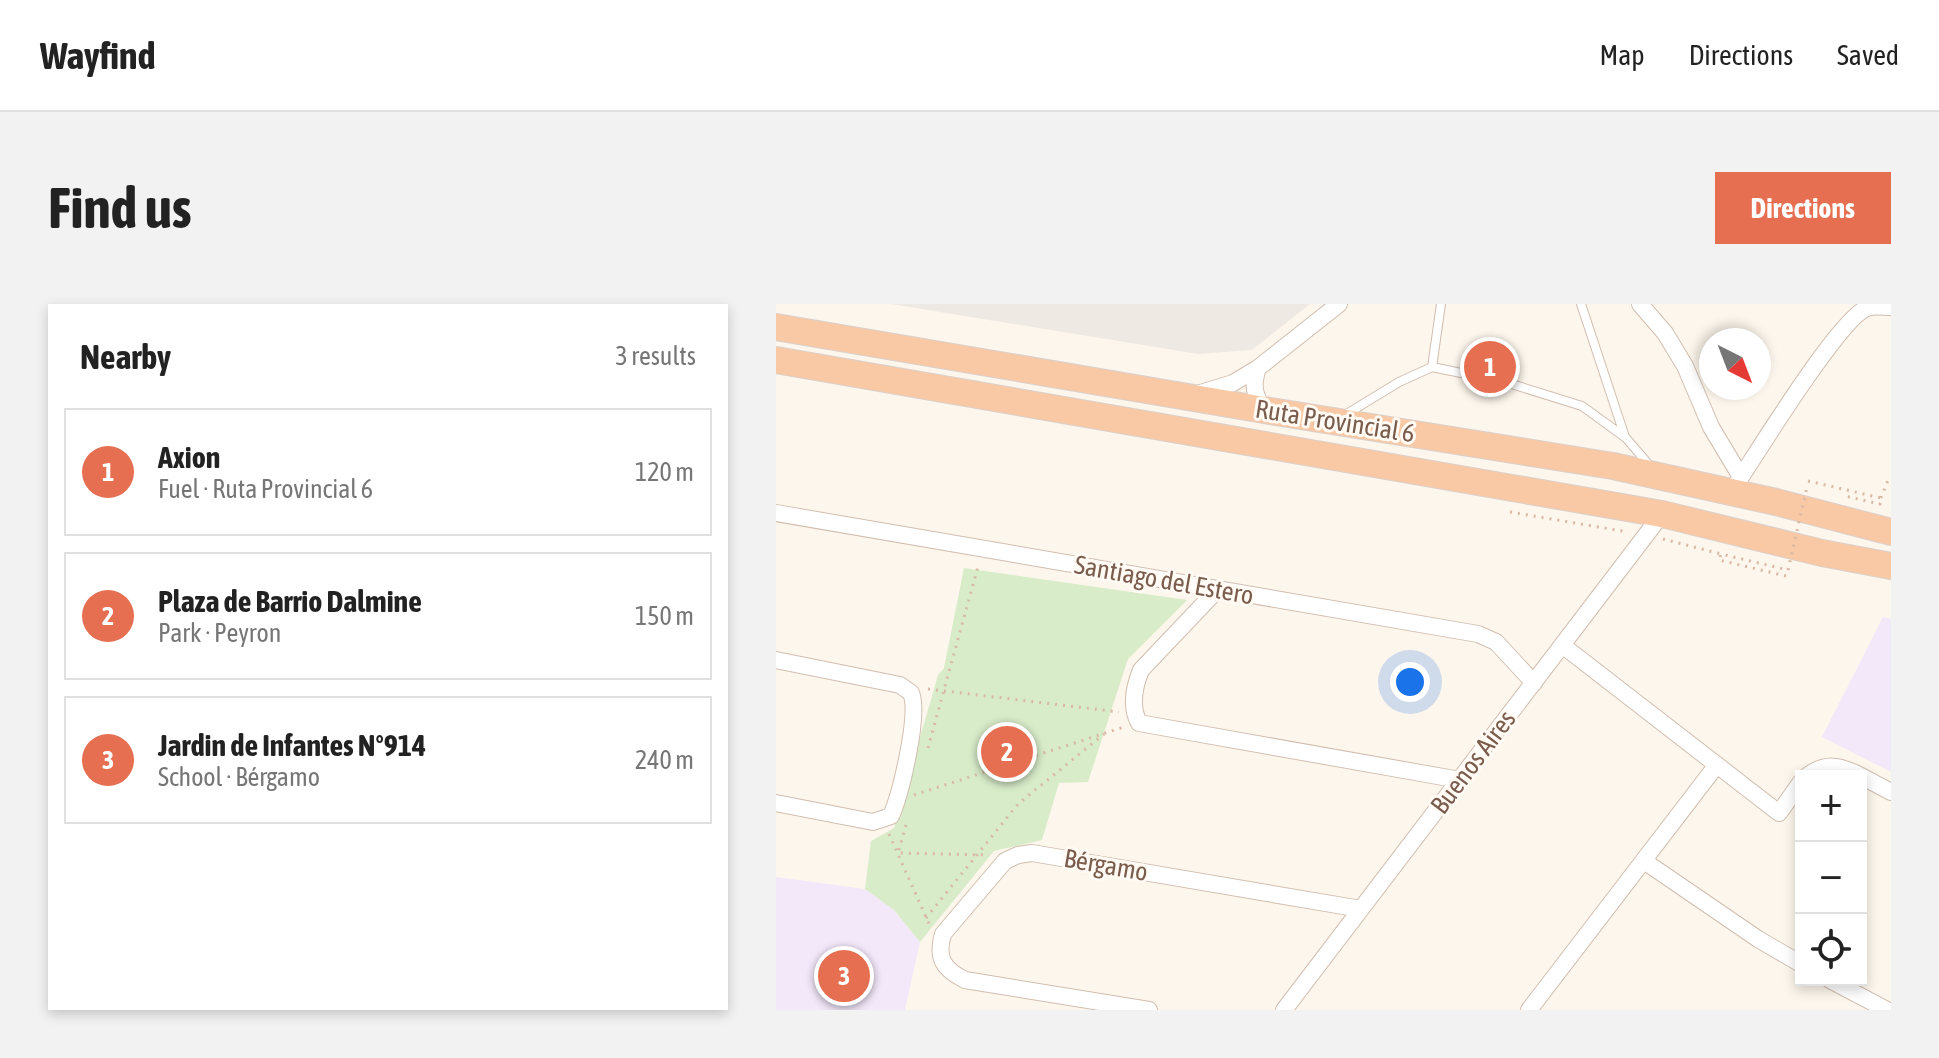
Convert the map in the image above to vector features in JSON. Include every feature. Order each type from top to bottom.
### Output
[{"type":"highway","name":"Ruta Provincial 6","points":[[776,327],[1598,463],[1658,476],[1736,484],[1891,532]]},
{"type":"highway","name":"Ruta Provincial 6","points":[[776,360],[1662,514],[1822,553],[1891,566]]},
{"type":"highway","points":[[1822,553],[1891,580]]},
{"type":"street","points":[[1190,396],[1233,383],[1258,368],[1339,304]]},
{"type":"street","points":[[1640,304],[1665,333],[1685,366],[1736,484]]},
{"type":"street","points":[[1736,484],[1808,376],[1855,315],[1869,305],[1891,307]]},
{"type":"street","points":[[1258,368],[1253,384],[1255,395],[1264,410]]},
{"type":"street","name":"Santiago del Estero","points":[[776,513],[1486,637],[1496,642],[1534,683]]},
{"type":"street","name":"Buenos Aires","points":[[1284,1010],[1662,514]]},
{"type":"street","points":[[1217,590],[1141,670],[1134,686],[1137,718],[1460,780]]},
{"type":"street","points":[[1562,645],[1779,813],[1795,790]]},
{"type":"street","points":[[776,660],[900,685],[911,693],[915,712],[898,800],[891,816],[878,821],[776,803]]},
{"type":"street","points":[[1816,770],[1831,765],[1845,770]]},
{"type":"street","points":[[1529,1010],[1716,766]]},
{"type":"street","points":[[1867,779],[1891,792]]},
{"type":"street","name":"Bérgamo","points":[[1018,855],[1041,854],[1361,909]]},
{"type":"street","points":[[1018,855],[1005,861],[943,934],[939,948],[950,973],[965,980],[1149,1010]]},
{"type":"street","points":[[1644,861],[1795,961]]},
{"type":"street","points":[[1841,986],[1887,1010]]},
{"type":"lane","points":[[1432,367],[1441,304]]},
{"type":"lane","points":[[1581,304],[1626,438]]},
{"type":"lane","points":[[1335,421],[1399,382],[1432,367],[1505,382],[1582,406],[1626,438],[1658,476]]},
{"type":"path","points":[[1510,512],[1646,536],[1788,570],[1807,487],[1880,504],[1888,480],[1891,480]]},
{"type":"path","points":[[1808,481],[1881,498]]},
{"type":"path","points":[[927,750],[983,548]]},
{"type":"path","points":[[1721,554],[1719,560],[1786,576]]},
{"type":"path","points":[[900,685],[1137,718]]},
{"type":"path","points":[[898,800],[1104,734],[1137,718]]},
{"type":"path","points":[[926,918],[1018,804],[1104,734]]},
{"type":"path","points":[[915,795],[919,780]]},
{"type":"path","points":[[878,821],[898,853],[939,948]]},
{"type":"path","points":[[898,853],[1018,855]]},
{"type":"shaded area","points":[[891,304],[1310,304],[1252,350],[1198,354]]},
{"type":"shaded area","points":[[1883,617],[1891,619],[1891,772],[1822,737]]},
{"type":"shaded area","points":[[776,877],[865,889],[894,910],[920,942],[905,1010],[776,1010]]},
{"type":"green space","points":[[964,568],[1187,600],[1128,659],[1088,782],[1059,783],[1042,840],[994,851],[920,942],[894,910],[865,889],[871,841],[894,828],[938,675],[944,668]]},
{"type":"place","name":"Axion","points":[[1490,367]]},
{"type":"place","name":"Plaza de Barrio Dalmine","points":[[1007,752]]},
{"type":"place","name":"Jardin de Infantes N°914","points":[[844,976]]}]
